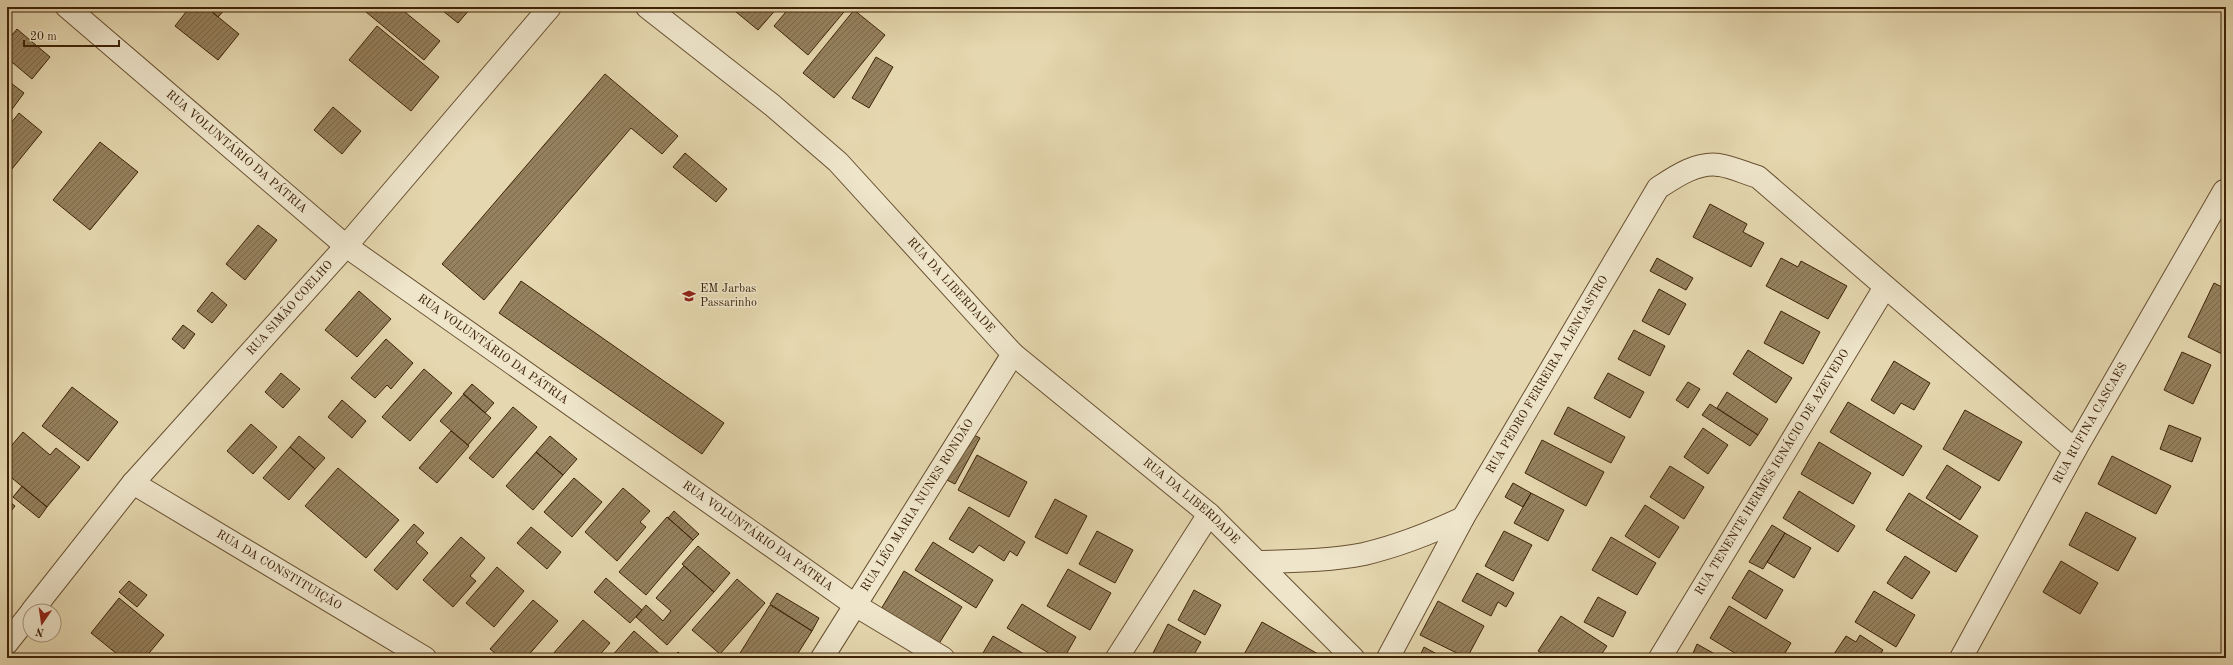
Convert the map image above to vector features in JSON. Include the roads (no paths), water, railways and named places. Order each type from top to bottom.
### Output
[{"type":"street","name":"RUA VOLUNTÁRIO DA PÁTRIA","points":[[66,7],[346,246],[855,605],[944,658]]},
{"type":"street","name":"RUA SIMÃO COELHO","points":[[38,603],[133,483],[346,246],[550,7]]},
{"type":"street","name":"RUA DA LIBERDADE","points":[[647,7],[772,104],[838,162],[1013,354],[1209,514],[1353,658]]},
{"type":"street","name":"RUA PEDRO FERREIRA ALENCASTRO","points":[[1388,658],[1463,518],[1658,188],[1680,174],[1698,167],[1718,165],[1758,177],[1885,287]]},
{"type":"street","name":"RUA RUFINA CASCAES","points":[[1961,658],[2075,450],[2224,191]]},
{"type":"street","points":[[1885,287],[2075,450]]},
{"type":"street","name":"RUA TENENTE HERMES IGNÁCIO DE AZEVEDO","points":[[1660,658],[1885,287]]},
{"type":"street","name":"RUA LÉO MARIA NUNES RONDÃO","points":[[822,658],[1013,354]]},
{"type":"street","name":"RUA DA CONSTITUIÇÃO","points":[[133,483],[425,658]]},
{"type":"street","points":[[1117,658],[1209,514]]},
{"type":"street","points":[[1257,562],[1300,561],[1363,554],[1424,536],[1463,518]]},
{"type":"street","points":[[7,643],[22,624]]},
{"type":"place","name":"EM Jarbas Passarinho","points":[[689,296]]}]
